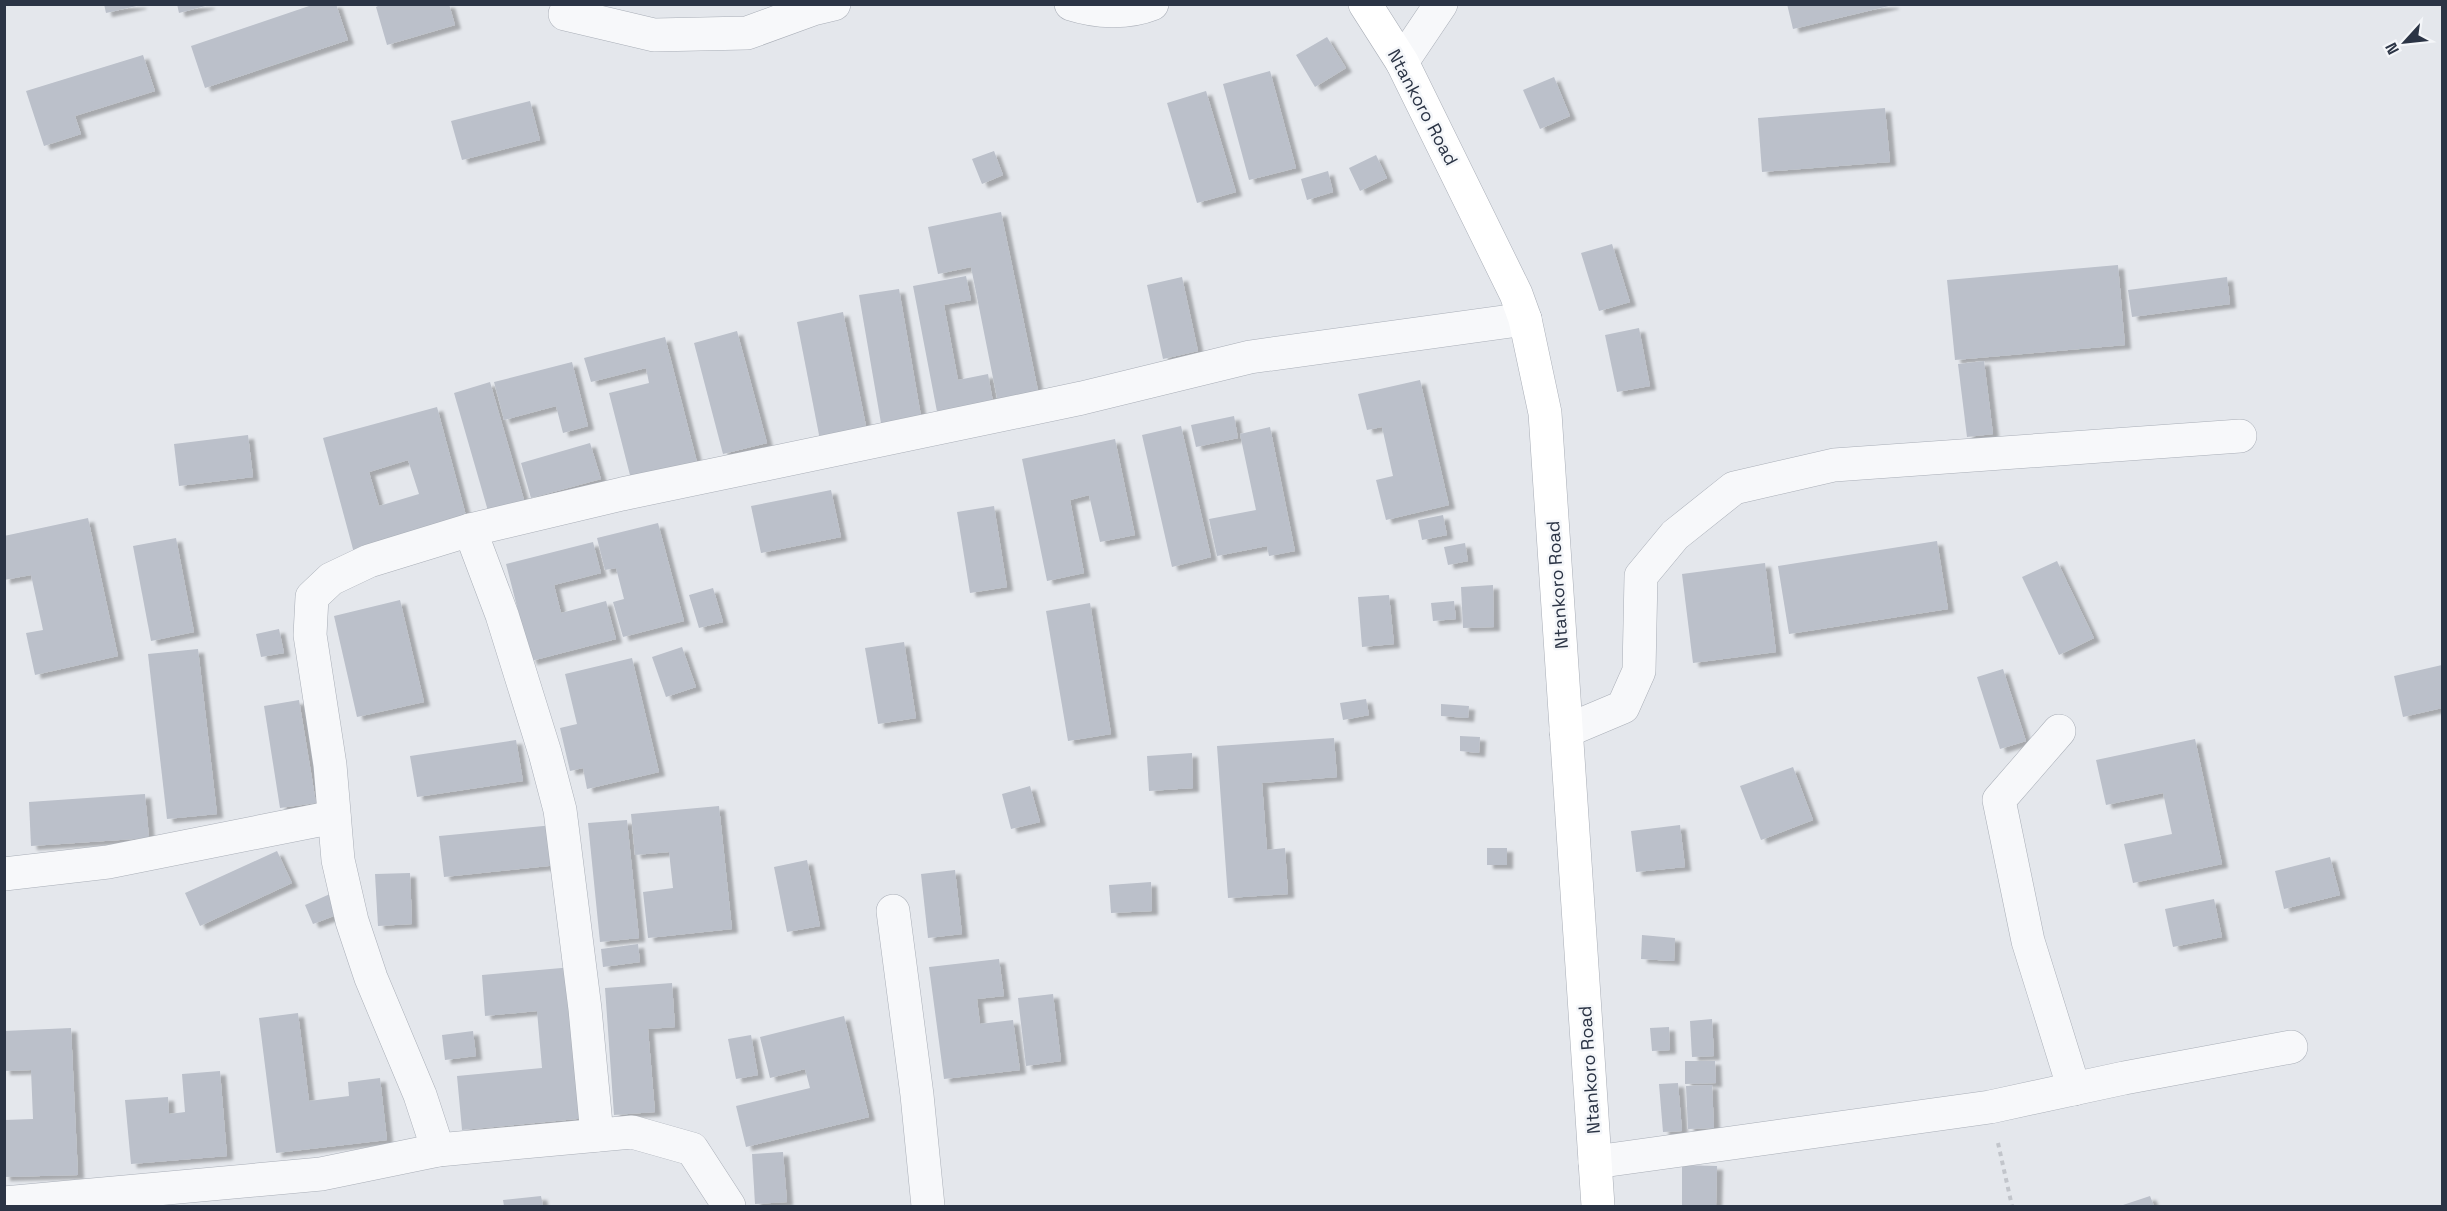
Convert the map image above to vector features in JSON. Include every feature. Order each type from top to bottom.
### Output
[{"type":"main road","name":"Ntankoro Road","points":[[1365,4],[1402,62],[1512,284],[1525,319],[1545,413],[1598,1206]]},
{"type":"street","points":[[565,14],[654,35],[747,33],[813,9],[834,4]]},
{"type":"street","points":[[1071,4],[1087,9],[1136,10],[1152,4]]},
{"type":"street","points":[[1402,62],[1442,4]]},
{"type":"street","points":[[438,1150],[420,1095],[370,978],[352,921],[338,860],[330,765],[310,634],[312,597],[331,579],[369,561],[470,530],[633,491],[1082,398],[1250,357],[1525,319]]},
{"type":"street","points":[[1566,731],[1623,707],[1639,671],[1641,576],[1675,535],[1734,488],[1834,465],[2240,436]]},
{"type":"street","points":[[470,530],[502,615],[545,753],[560,810],[585,1009],[597,1135]]},
{"type":"street","points":[[2059,730],[1999,800],[2028,941],[2074,1089]]},
{"type":"street","points":[[4,874],[108,862],[334,817]]},
{"type":"street","points":[[892,912],[917,1095],[928,1206]]},
{"type":"street","points":[[1595,1162],[1990,1107],[2291,1047]]},
{"type":"street","points":[[4,1203],[321,1174],[438,1150],[632,1132],[692,1149],[729,1206]]},
{"type":"path","points":[[1990,1107],[2012,1206]]},
{"type":"building","points":[[104,4],[140,4],[141,5],[106,13]]},
{"type":"building","points":[[177,4],[209,4],[209,5],[179,13]]},
{"type":"building","points":[[315,4],[336,4],[348,40],[205,88],[191,46]]},
{"type":"building","points":[[382,4],[449,4],[455,25],[387,45],[376,7]]},
{"type":"building","points":[[1787,4],[1893,4],[1893,5],[1793,29]]},
{"type":"building","points":[[1327,37],[1346,68],[1315,87],[1296,55]]},
{"type":"building","points":[[143,55],[155,91],[75,116],[81,134],[44,146],[26,91]]},
{"type":"building","points":[[1270,71],[1296,168],[1249,180],[1223,84]]},
{"type":"building","points":[[1554,77],[1570,116],[1540,129],[1523,90]]},
{"type":"building","points":[[1206,91],[1236,192],[1197,203],[1167,103]]},
{"type":"building","points":[[530,101],[540,140],[462,160],[451,121]]},
{"type":"building","points":[[1885,108],[1890,162],[1762,172],[1758,118]]},
{"type":"building","points":[[994,151],[1003,175],[982,184],[972,159]]},
{"type":"building","points":[[1376,155],[1387,178],[1360,191],[1349,168]]},
{"type":"building","points":[[1328,171],[1333,192],[1307,200],[1301,179]]},
{"type":"building","points":[[1001,212],[1040,400],[999,408],[971,267],[938,274],[928,227]]},
{"type":"building","points":[[1612,244],[1630,302],[1599,311],[1581,253]]},
{"type":"building","points":[[2118,265],[2125,345],[1955,360],[1947,280]]},
{"type":"building","points":[[966,276],[971,300],[944,305],[958,380],[988,374],[994,407],[938,417],[913,286]]},
{"type":"building","points":[[1182,277],[1198,351],[1163,359],[1147,285]]},
{"type":"building","points":[[2227,277],[2230,304],[2132,317],[2128,290]]},
{"type":"building","points":[[899,289],[922,422],[882,429],[859,295]]},
{"type":"building","points":[[843,312],[867,431],[820,440],[797,322]]},
{"type":"building","points":[[1639,328],[1650,386],[1617,392],[1605,335]]},
{"type":"building","points":[[737,331],[767,443],[723,454],[694,343]]},
{"type":"building","points":[[665,337],[698,466],[632,483],[609,393],[649,383],[646,368],[591,382],[584,358]]},
{"type":"building","points":[[1984,361],[1993,434],[1967,437],[1958,364]]},
{"type":"building","points":[[572,362],[588,426],[563,433],[556,406],[504,420],[494,382]]},
{"type":"building","points":[[1420,380],[1449,505],[1386,520],[1376,480],[1393,476],[1382,427],[1367,430],[1358,394]]},
{"type":"building","points":[[490,382],[524,500],[488,511],[454,393]]},
{"type":"building","points":[[437,407],[468,523],[354,553],[323,438]],"holes":[[[408,460],[419,494],[379,506],[369,472]]]},
{"type":"building","points":[[1234,416],[1238,438],[1196,447],[1191,425]]},
{"type":"building","points":[[1181,426],[1211,557],[1172,567],[1142,435]]},
{"type":"building","points":[[1270,427],[1295,551],[1269,556],[1267,546],[1217,556],[1209,519],[1256,510],[1240,434]]},
{"type":"building","points":[[248,435],[253,477],[179,486],[174,444]]},
{"type":"building","points":[[1115,439],[1135,535],[1100,542],[1089,495],[1070,500],[1084,573],[1047,581],[1022,459]]},
{"type":"building","points":[[590,443],[601,479],[531,498],[521,463]]},
{"type":"building","points":[[831,490],[841,537],[761,553],[751,506]]},
{"type":"building","points":[[994,506],[1007,587],[970,593],[957,512]]},
{"type":"building","points":[[1443,515],[1447,535],[1422,540],[1418,520]]},
{"type":"building","points":[[88,518],[118,656],[35,675],[26,633],[43,630],[31,575],[4,580],[4,536]]},
{"type":"building","points":[[658,523],[684,621],[623,637],[613,602],[624,599],[616,568],[605,570],[597,538]]},
{"type":"building","points":[[176,538],[194,632],[151,641],[133,546]]},
{"type":"building","points":[[1937,541],[1948,609],[1789,634],[1778,566]]},
{"type":"building","points":[[593,542],[601,573],[554,585],[561,613],[606,601],[616,639],[531,661],[506,564]]},
{"type":"building","points":[[1465,543],[1468,561],[1448,565],[1444,547]]},
{"type":"building","points":[[2057,561],[2094,638],[2059,655],[2022,577]]},
{"type":"building","points":[[1765,563],[1776,652],[1693,663],[1682,574]]},
{"type":"building","points":[[1493,585],[1494,627],[1463,628],[1461,587]]},
{"type":"building","points":[[713,588],[723,622],[699,628],[689,595]]},
{"type":"building","points":[[1389,595],[1394,644],[1362,647],[1358,597]]},
{"type":"building","points":[[400,600],[424,702],[357,717],[334,616]]},
{"type":"building","points":[[1454,601],[1456,619],[1433,621],[1431,603]]},
{"type":"building","points":[[1090,603],[1111,734],[1068,741],[1046,611]]},
{"type":"building","points":[[279,629],[284,653],[261,657],[256,634]]},
{"type":"building","points":[[904,642],[916,718],[878,724],[865,648]]},
{"type":"building","points":[[682,647],[696,687],[666,697],[652,657]]},
{"type":"building","points":[[198,649],[217,814],[167,819],[148,654]]},
{"type":"building","points":[[632,658],[659,772],[587,789],[583,768],[570,771],[560,728],[577,724],[565,674]]},
{"type":"building","points":[[2442,665],[2442,708],[2403,717],[2394,676]]},
{"type":"building","points":[[2003,669],[2026,741],[2000,749],[1977,677]]},
{"type":"building","points":[[1366,699],[1369,715],[1343,720],[1340,703]]},
{"type":"building","points":[[299,700],[316,803],[280,808],[264,706]]},
{"type":"building","points":[[1441,704],[1469,706],[1468,718],[1441,716]]},
{"type":"building","points":[[1460,736],[1480,737],[1479,753],[1460,751]]},
{"type":"building","points":[[1334,738],[1337,777],[1262,783],[1267,850],[1285,848],[1288,894],[1228,898],[1217,746]]},
{"type":"building","points":[[2195,739],[2222,864],[2133,883],[2124,844],[2172,834],[2163,793],[2106,805],[2096,760]]},
{"type":"building","points":[[516,740],[523,781],[417,797],[410,756]]},
{"type":"building","points":[[1192,753],[1193,788],[1149,791],[1147,756]]},
{"type":"building","points":[[1793,767],[1813,820],[1761,840],[1740,786]]},
{"type":"building","points":[[1030,786],[1040,822],[1011,829],[1002,794]]},
{"type":"building","points":[[145,794],[149,838],[31,846],[29,802]]},
{"type":"building","points":[[719,806],[732,929],[648,938],[643,892],[673,888],[669,852],[635,855],[631,814]]},
{"type":"building","points":[[627,820],[639,938],[600,942],[588,823]]},
{"type":"building","points":[[554,825],[558,865],[444,877],[439,836]]},
{"type":"building","points":[[1680,825],[1685,867],[1636,872],[1631,831]]},
{"type":"building","points":[[1487,848],[1507,848],[1507,865],[1487,865]]},
{"type":"building","points":[[277,851],[292,883],[200,926],[185,893]]},
{"type":"building","points":[[2330,857],[2340,895],[2284,909],[2275,871]]},
{"type":"building","points":[[807,860],[820,926],[787,932],[774,867]]},
{"type":"building","points":[[955,870],[962,934],[928,938],[921,874]]},
{"type":"building","points":[[410,873],[412,924],[378,926],[375,874]]},
{"type":"building","points":[[1151,882],[1152,911],[1111,913],[1109,885]]},
{"type":"building","points":[[330,894],[339,914],[313,924],[305,905]]},
{"type":"building","points":[[2214,899],[2222,937],[2173,947],[2165,909]]},
{"type":"building","points":[[1642,935],[1675,938],[1674,961],[1641,959]]},
{"type":"building","points":[[638,944],[640,962],[603,967],[601,949]]},
{"type":"building","points":[[999,959],[1004,996],[977,999],[980,1024],[1013,1020],[1020,1070],[944,1079],[929,967]]},
{"type":"building","points":[[573,967],[587,1118],[462,1130],[457,1076],[542,1068],[537,1011],[485,1016],[482,975]]},
{"type":"building","points":[[672,983],[675,1027],[648,1029],[655,1112],[614,1115],[605,988]]},
{"type":"building","points":[[1053,994],[1061,1061],[1026,1066],[1018,998]]},
{"type":"building","points":[[298,1013],[309,1101],[349,1096],[348,1082],[380,1078],[387,1140],[276,1153],[259,1018]]},
{"type":"building","points":[[844,1016],[869,1117],[746,1147],[736,1106],[810,1088],[805,1069],[770,1078],[760,1037]]},
{"type":"building","points":[[1712,1019],[1714,1056],[1692,1057],[1690,1021]]},
{"type":"building","points":[[1669,1027],[1670,1050],[1652,1051],[1650,1028]]},
{"type":"building","points":[[71,1028],[78,1175],[4,1177],[4,1120],[33,1119],[31,1070],[4,1071],[4,1031]]},
{"type":"building","points":[[473,1031],[476,1056],[445,1060],[442,1035]]},
{"type":"building","points":[[751,1035],[758,1075],[736,1079],[728,1039]]},
{"type":"building","points":[[1685,1061],[1715,1061],[1716,1083],[1685,1084]]},
{"type":"building","points":[[220,1071],[227,1156],[131,1164],[125,1100],[168,1097],[169,1114],[185,1112],[182,1074]]},
{"type":"building","points":[[1678,1083],[1682,1131],[1663,1132],[1659,1084]]},
{"type":"building","points":[[1712,1085],[1714,1128],[1688,1129],[1686,1086]]},
{"type":"building","points":[[783,1152],[787,1202],[755,1204],[752,1154]]},
{"type":"building","points":[[1682,1165],[1717,1166],[1716,1206],[1682,1206]]},
{"type":"building","points":[[541,1196],[543,1206],[504,1206],[503,1200]]},
{"type":"building","points":[[2150,1196],[2154,1206],[2120,1206]]}]
